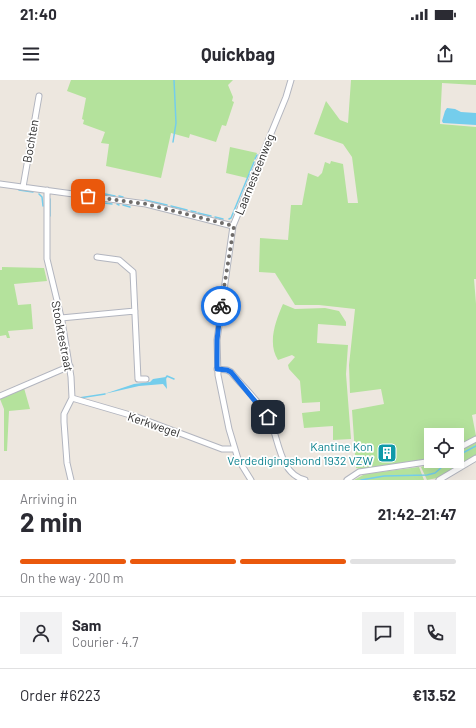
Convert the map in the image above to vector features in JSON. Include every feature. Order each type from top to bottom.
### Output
[{"type":"street","name":"Laarnesteenweg","points":[[250,480],[235,449],[229,429],[217,369],[217,340],[234,226],[286,97],[291,80]]},
{"type":"street","name":"Bochten","points":[[23,187],[39,96]]},
{"type":"street","points":[[0,184],[146,204],[234,226]]},
{"type":"street","name":"Stooktestraat","points":[[47,190],[47,259],[61,318],[70,366],[72,398],[64,414],[64,422],[67,463],[71,480]]},
{"type":"street","points":[[97,257],[119,260],[133,272],[138,379],[146,379]]},
{"type":"street","points":[[61,318],[135,311]]},
{"type":"street","points":[[0,396],[70,366]]},
{"type":"street","points":[[217,369],[231,372],[261,406],[268,417],[283,459],[290,471],[305,480]]},
{"type":"street","name":"Kerkwegel","points":[[72,398],[137,417],[222,450],[235,449]]},
{"type":"street","points":[[464,445],[476,439]]},
{"type":"street","points":[[439,480],[476,458]]},
{"type":"street","points":[[347,480],[359,472],[424,462]]},
{"type":"green space","points":[[71,80],[233,80],[228,85],[233,97],[232,101],[234,102],[226,126],[222,125],[216,142],[190,134],[189,138],[171,133],[161,178],[106,166],[109,144],[101,143],[105,132],[83,124],[84,120],[82,119],[86,98],[67,91]]},
{"type":"green space","points":[[351,80],[476,80],[476,85],[442,83],[440,124],[476,127],[476,279],[474,279],[476,304],[476,414],[472,415],[476,436],[464,443],[464,428],[424,428],[424,460],[360,469],[356,468],[352,410],[384,404],[381,389],[350,393],[349,365],[355,309],[319,305],[295,305],[275,273],[259,272],[260,238],[288,240],[291,205],[302,205],[308,173],[318,177],[322,173],[325,162],[330,164],[331,161],[343,164],[348,203],[358,203],[352,157],[343,144],[314,134],[326,101],[340,120],[348,123]]},
{"type":"green space","points":[[230,147],[257,153],[247,178],[226,173]]},
{"type":"green space","points":[[2,267],[44,268],[47,281],[14,284],[18,305],[31,304],[33,329],[8,331],[10,338],[7,338],[6,335],[0,336],[0,270],[2,270]]},
{"type":"green space","points":[[283,304],[295,309],[325,308],[339,311],[346,322],[346,326],[318,324],[317,343],[348,345],[346,374],[351,439],[333,440],[333,426],[304,428],[302,413],[320,411],[320,402],[302,403],[300,381],[289,369],[288,365],[295,357],[292,355],[278,360],[275,353],[273,339],[275,324]]},
{"type":"green space","points":[[24,388],[30,409],[9,411],[7,451],[4,451],[4,409],[0,399]]},
{"type":"green space","points":[[476,441],[476,455],[464,462],[464,448]]},
{"type":"green space","points":[[419,467],[424,480],[354,480],[365,474]]},
{"type":"green space","points":[[421,467],[454,468],[437,478],[427,480]]},
{"type":"water","points":[[447,108],[455,109],[461,112],[476,113],[476,125],[443,123],[442,121]]},
{"type":"water","points":[[166,377],[167,389],[163,384],[139,386],[104,394],[134,384],[150,382],[153,379]]},
{"type":"waterway","points":[[173,142],[176,123],[174,80]]},
{"type":"waterway","points":[[255,159],[257,155]]},
{"type":"waterway","points":[[229,219],[231,218],[254,162]]},
{"type":"waterway","points":[[19,190],[33,192]]},
{"type":"waterway","points":[[90,192],[97,193]]},
{"type":"waterway","points":[[39,194],[42,197],[43,206]]},
{"type":"waterway","points":[[105,194],[115,196]]},
{"type":"waterway","points":[[119,196],[123,197]]},
{"type":"waterway","points":[[50,199],[50,216]]},
{"type":"waterway","points":[[145,200],[167,205]]},
{"type":"waterway","points":[[104,203],[112,204]]},
{"type":"waterway","points":[[123,205],[130,207]]},
{"type":"waterway","points":[[171,206],[187,210]]},
{"type":"waterway","points":[[191,211],[196,212]]},
{"type":"waterway","points":[[198,213],[211,216]]},
{"type":"waterway","points":[[215,217],[223,219]]},
{"type":"waterway","points":[[165,379],[167,376],[174,379]]},
{"type":"waterway","points":[[79,398],[105,394]]},
{"type":"waterway","points":[[464,452],[476,446]]},
{"type":"waterway","points":[[361,480],[384,476],[427,475],[435,473],[441,468]]},
{"type":"way so far","points":[[88,196],[146,204],[234,226],[221,306]]},
{"type":"place","name":"Kantine Kon Verdedigingshond 1932 VZW","points":[[387,453]]},
{"type":"route","points":[[221,306],[216,351],[217,369],[231,372],[243,389],[261,406],[268,417]]}]
